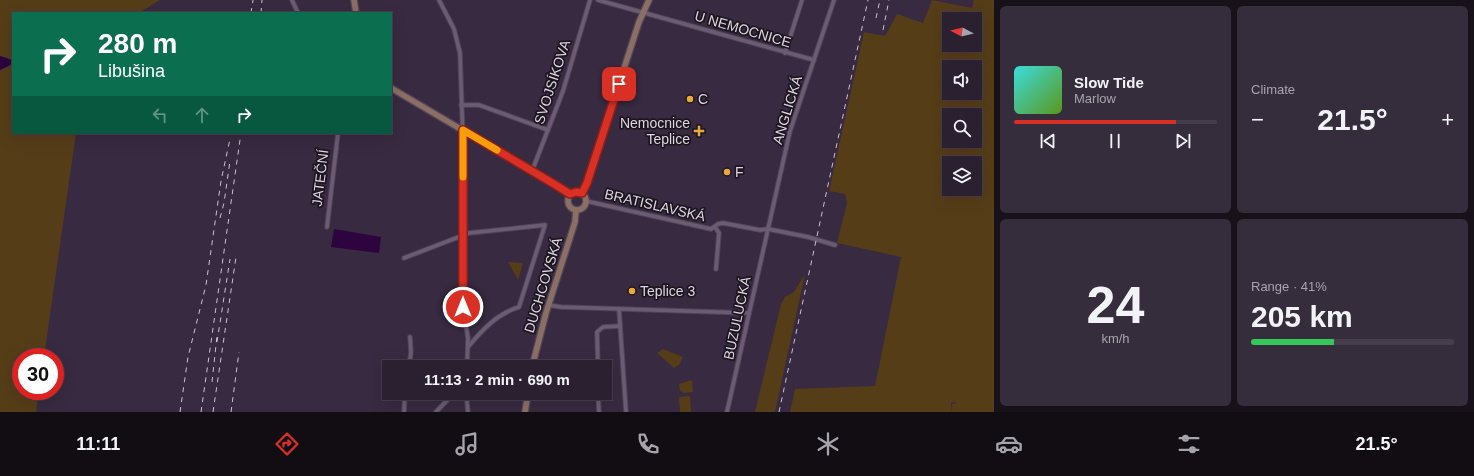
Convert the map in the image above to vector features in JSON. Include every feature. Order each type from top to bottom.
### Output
[{"type":"main road","points":[[354,0],[356,12]]},
{"type":"main road","points":[[582,193],[587,183],[643,13],[649,0]]},
{"type":"main road","points":[[392,89],[570,194],[576,192],[582,193],[586,198],[586,201],[582,209],[572,209],[568,205],[568,198],[570,194]]},
{"type":"main road","name":"DUCHCOVSKÁ","points":[[534,360],[548,305],[575,222],[576,210]]},
{"type":"main road","points":[[525,412],[527,400]]},
{"type":"street","points":[[292,0],[298,12]]},
{"type":"street","points":[[439,0],[454,29],[460,53],[463,130],[463,307],[468,347],[467,360]]},
{"type":"street","name":"SVOJSÍKOVA","points":[[532,171],[563,91],[590,0]]},
{"type":"street","name":"U NEMOCNICE","points":[[598,0],[814,60]]},
{"type":"street","points":[[785,53],[802,0]]},
{"type":"street","name":"ANGLICKÁ","points":[[768,229],[796,108],[834,0]]},
{"type":"street","points":[[461,105],[479,105],[548,130]]},
{"type":"street","name":"JATEČNÍ","points":[[327,227],[338,134]]},
{"type":"street","name":"BRATISLAVSKÁ","points":[[586,201],[711,229],[723,223],[760,230],[768,229],[808,236],[835,245]]},
{"type":"street","points":[[404,258],[469,233],[545,225],[519,307],[498,316],[468,347]]},
{"type":"street","points":[[715,226],[719,233],[716,269]]},
{"type":"street","name":"BUZULUCKÁ","points":[[727,412],[768,229]]},
{"type":"street","points":[[548,305],[561,307],[749,314]]},
{"type":"street","points":[[619,309],[626,412]]},
{"type":"street","points":[[598,360],[597,332],[603,327],[620,326]]},
{"type":"street","points":[[410,337],[410,360]]},
{"type":"street","points":[[404,412],[405,400]]},
{"type":"street","points":[[436,412],[447,400]]},
{"type":"street","points":[[467,400],[468,412]]},
{"type":"street","points":[[598,400],[599,412]]},
{"type":"shaded area","points":[[0,0],[160,0],[141,12],[12,12],[12,134],[76,134],[45,348],[12,348],[12,400],[38,400],[36,412],[0,412],[0,70],[10,66],[8,58],[0,56]]},
{"type":"shaded area","points":[[932,0],[972,8],[974,0],[994,0],[994,412],[952,412],[790,412],[795,389],[875,386],[901,257],[837,243],[847,203],[845,194],[829,191],[864,32],[885,36],[897,14],[923,23]]},
{"type":"shaded area","points":[[0,56],[12,60],[12,64],[0,70]]},
{"type":"shaded area","points":[[334,229],[381,237],[379,253],[331,247]]},
{"type":"shaded area","points":[[508,262],[523,263],[518,280]]},
{"type":"shaded area","points":[[805,274],[775,412],[755,412],[781,304],[785,297],[794,292]]},
{"type":"shaded area","points":[[663,349],[683,357],[680,364],[674,368],[657,353]]},
{"type":"shaded area","points":[[692,380],[693,392],[684,393],[680,391],[679,384]]},
{"type":"shaded area","points":[[690,396],[691,412],[680,412],[679,397]]},
{"type":"railway","points":[[251,12],[253,0]]},
{"type":"railway","points":[[261,12],[262,0]]},
{"type":"railway","points":[[779,412],[868,0]]},
{"type":"railway","points":[[876,18],[880,0]]},
{"type":"railway","points":[[883,30],[889,0]]},
{"type":"railway","points":[[201,412],[241,134]]},
{"type":"railway","points":[[180,412],[188,357],[206,285],[221,181],[230,139]]},
{"type":"railway","points":[[220,218],[224,203],[230,161]]},
{"type":"railway","points":[[213,412],[236,257]]},
{"type":"railway","points":[[217,342],[230,259]]},
{"type":"railway","points":[[212,382],[217,336]]},
{"type":"railway","points":[[231,412],[239,352]]},
{"type":"slow traffic","points":[[463,177],[463,130],[497,150]]},
{"type":"place","name":"C","points":[[690,99]]},
{"type":"place","name":"Nemocnice Teplice","points":[[699,131]]},
{"type":"place","name":"F","points":[[727,172]]},
{"type":"place","name":"Teplice 3","points":[[632,291]]},
{"type":"route","points":[[463,307],[463,130],[570,194],[573,192],[582,193],[587,183],[619,84]]}]
